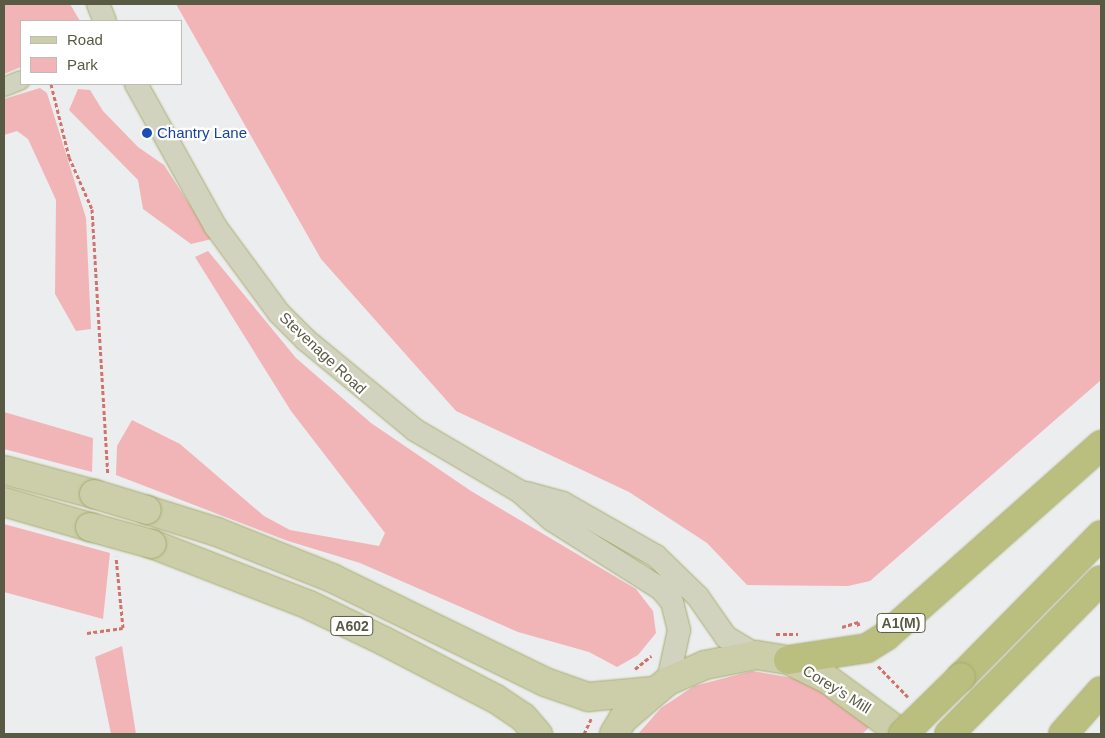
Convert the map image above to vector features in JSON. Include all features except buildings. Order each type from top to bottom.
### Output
[{"type":"highway","name":"A1(M)","points":[[788,660],[866,648],[994,544],[1101,445]]},
{"type":"highway","points":[[903,734],[1101,535]]},
{"type":"highway","points":[[949,734],[1101,580]]},
{"type":"highway","points":[[1063,734],[1101,691]]},
{"type":"main road","name":"A602","points":[[4,470],[102,488],[147,510],[217,532],[332,578],[545,682],[599,699],[660,686]]},
{"type":"main road","name":"A602","points":[[4,502],[152,544],[242,577],[367,633],[496,699],[523,717],[538,734]]},
{"type":"main road","name":"Corey's Mill","points":[[614,734],[623,719],[660,686],[705,665],[756,655],[788,660],[856,697],[903,734]]},
{"type":"street","points":[[98,4],[105,20]]},
{"type":"street","points":[[4,87],[20,80]]},
{"type":"street","name":"Stevenage Road","points":[[137,85],[215,226],[279,313],[370,396],[415,430],[520,491],[552,520],[647,577],[672,602],[679,640],[660,686]]},
{"type":"street","name":"Stevenage Road","points":[[520,491],[563,503],[656,556],[698,597],[726,638],[756,655]]},
{"type":"path","points":[[51,85],[69,156],[92,209],[102,488]]},
{"type":"path","points":[[86,633],[124,628],[116,550]]},
{"type":"green space","points":[[4,4],[70,4],[79,20],[20,20],[20,67],[4,74]]},
{"type":"green space","points":[[176,4],[1101,4],[1101,380],[870,581],[848,586],[747,585],[707,543],[629,492],[456,411],[321,259]]},
{"type":"green space","points":[[40,88],[47,93],[86,218],[91,329],[76,331],[55,294],[56,200],[28,139],[17,131],[4,135],[4,99]]},
{"type":"green space","points":[[78,89],[90,90],[103,111],[138,147],[164,165],[212,239],[191,244],[143,209],[138,180],[69,110]]},
{"type":"green space","points":[[208,251],[296,358],[371,423],[471,491],[636,589],[653,611],[656,633],[638,655],[617,667],[589,652],[518,632],[360,563],[288,541],[116,475],[117,446],[132,420],[180,444],[264,516],[290,530],[379,546],[385,533],[291,411],[195,257]]},
{"type":"green space","points":[[4,412],[93,438],[92,472],[4,449]]},
{"type":"green space","points":[[4,524],[110,553],[103,619],[4,592]]},
{"type":"green space","points":[[122,646],[136,734],[111,734],[95,657]]},
{"type":"green space","points":[[752,671],[812,681],[873,724],[862,734],[638,734],[661,708],[694,686]]},
{"type":"place","name":"Chantry Lane","points":[[147,133]]}]
